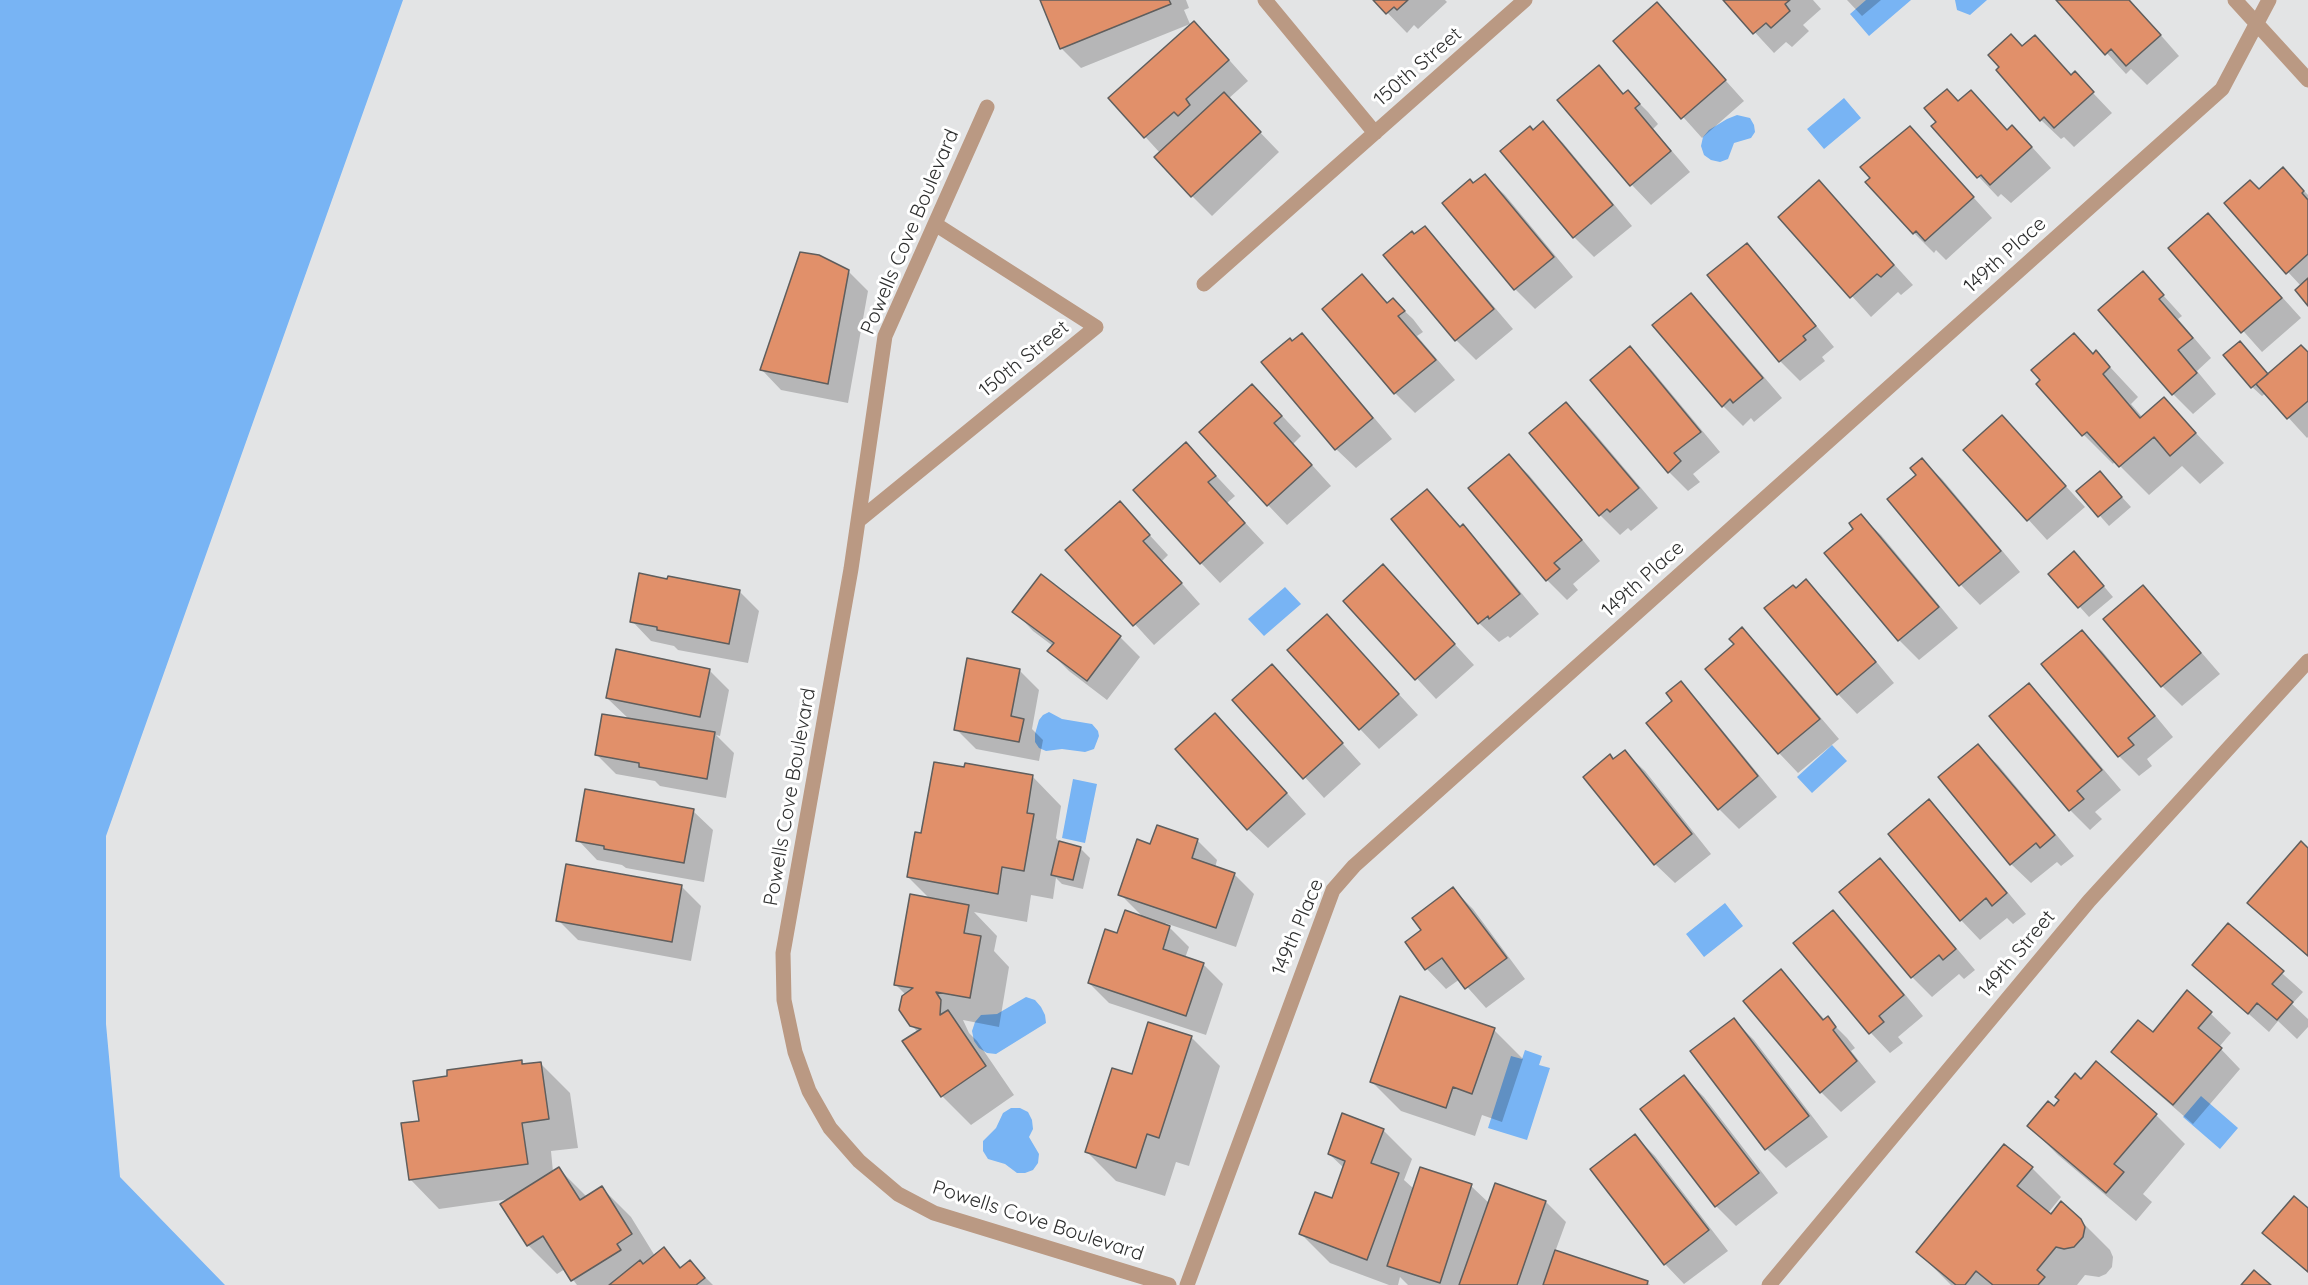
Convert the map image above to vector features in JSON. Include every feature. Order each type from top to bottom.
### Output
[{"type":"street","points":[[1265,0],[1375,133]]},
{"type":"street","name":"150th Street","points":[[1204,284],[1525,0]]},
{"type":"street","points":[[2235,0],[2308,80]]},
{"type":"street","name":"149th Place","points":[[1187,1285],[1333,890],[1354,866],[2222,89],[2269,0]]},
{"type":"street","name":"Powells Cove Boulevard","points":[[987,108],[885,336],[846,603],[783,954],[784,1000],[795,1052],[809,1091],[830,1128],[860,1161],[898,1194],[934,1213],[1169,1285]]},
{"type":"street","name":"150th Street","points":[[858,521],[1096,327],[935,224]]},
{"type":"street","name":"149th Street","points":[[1769,1285],[2089,901],[2308,661]]},
{"type":"water","points":[[0,0],[403,0],[106,836],[106,1024],[120,1177],[225,1285],[0,1285]]},
{"type":"water","points":[[1866,0],[1911,0],[1869,36],[1850,14]]},
{"type":"water","points":[[1955,0],[1987,0],[1970,15],[1957,10]]},
{"type":"water","points":[[1844,98],[1861,118],[1824,149],[1807,129]]},
{"type":"water","points":[[1737,115],[1750,118],[1755,132],[1751,138],[1734,143],[1728,159],[1720,162],[1711,160],[1704,155],[1701,146],[1703,137],[1709,130]]},
{"type":"water","points":[[1285,587],[1301,604],[1264,636],[1248,619]]},
{"type":"water","points":[[1049,712],[1062,719],[1092,724],[1099,736],[1094,749],[1085,752],[1062,749],[1046,751],[1039,748],[1035,742],[1035,734],[1039,720]]},
{"type":"water","points":[[1832,745],[1847,761],[1812,793],[1797,777]]},
{"type":"water","points":[[1073,779],[1097,784],[1085,843],[1062,838]]},
{"type":"water","points":[[1725,903],[1743,926],[1704,957],[1686,934]]},
{"type":"water","points":[[1026,997],[1035,1000],[1041,1007],[1046,1023],[996,1054],[987,1053],[979,1048],[974,1041],[972,1031],[981,1015],[997,1014]]},
{"type":"water","points":[[1525,1050],[1542,1056],[1539,1065],[1550,1068],[1527,1140],[1488,1128],[1511,1056],[1522,1059]]},
{"type":"water","points":[[2201,1096],[2238,1128],[2220,1149],[2183,1117]]},
{"type":"water","points":[[1011,1108],[1020,1108],[1028,1112],[1032,1120],[1033,1129],[1029,1137],[1039,1154],[1038,1163],[1033,1170],[1025,1173],[1017,1173],[1005,1164],[988,1159],[983,1151],[983,1141],[996,1128],[1003,1113]]},
{"type":"building","points":[[1040,0],[1169,0],[1171,4],[1060,49]]},
{"type":"building","points":[[1373,0],[1408,0],[1397,10],[1394,7],[1386,14]]},
{"type":"building","points":[[1723,0],[1790,0],[1785,4],[1790,11],[1771,28],[1766,23],[1753,34]]},
{"type":"building","points":[[2056,0],[2129,0],[2161,35],[2126,66],[2111,49],[2105,55]]},
{"type":"building","points":[[1657,2],[1726,80],[1681,119],[1613,41]]},
{"type":"building","points":[[1194,21],[1229,60],[1186,99],[1190,105],[1178,116],[1174,112],[1144,138],[1108,98]]},
{"type":"building","points":[[2011,34],[2022,46],[2035,35],[2071,75],[2075,71],[2094,92],[2054,128],[2044,117],[2040,121],[1996,70],[1999,67],[1988,55]]},
{"type":"building","points":[[1599,65],[1623,94],[1628,90],[1640,104],[1635,108],[1671,151],[1630,186],[1557,100]]},
{"type":"building","points":[[1947,89],[1958,101],[1971,90],[2007,130],[2012,125],[2032,147],[1990,185],[1981,175],[1977,178],[1931,126],[1936,122],[1924,108]]},
{"type":"building","points":[[1224,92],[1261,132],[1191,197],[1154,157]]},
{"type":"building","points":[[1543,121],[1613,205],[1573,238],[1500,151],[1530,126],[1533,130]]},
{"type":"building","points":[[1910,126],[1974,197],[1925,241],[1916,231],[1913,234],[1865,182],[1870,178],[1860,167]]},
{"type":"building","points":[[2283,167],[2304,191],[2302,193],[2308,200],[2308,254],[2286,274],[2224,203],[2250,180],[2259,189]]},
{"type":"building","points":[[1485,174],[1554,257],[1514,290],[1442,203],[1470,179],[1473,183]]},
{"type":"building","points":[[1819,180],[1894,265],[1881,277],[1877,274],[1850,298],[1778,217]]},
{"type":"building","points":[[2208,213],[2282,298],[2241,333],[2168,248]]},
{"type":"building","points":[[1425,226],[1494,309],[1455,341],[1383,255],[1412,231],[1414,234]]},
{"type":"building","points":[[1747,243],[1816,326],[1803,336],[1806,340],[1779,362],[1707,275]]},
{"type":"building","points":[[800,252],[819,255],[849,270],[828,384],[760,370]]},
{"type":"building","points":[[2143,271],[2164,295],[2159,299],[2193,338],[2178,350],[2197,373],[2172,395],[2098,310]]},
{"type":"building","points":[[1362,274],[1387,303],[1393,298],[1405,311],[1398,316],[1436,360],[1394,394],[1322,309]]},
{"type":"building","points":[[2308,278],[2308,306],[2295,290]]},
{"type":"building","points":[[1691,293],[1763,378],[1733,403],[1730,399],[1722,407],[1652,325]]},
{"type":"building","points":[[1302,333],[1373,418],[1335,450],[1261,362],[1290,338],[1292,341]]},
{"type":"building","points":[[2074,333],[2093,354],[2096,350],[2110,367],[2103,374],[2140,418],[2164,397],[2196,433],[2170,456],[2154,437],[2119,467],[2087,432],[2082,436],[2036,384],[2040,380],[2031,370]]},
{"type":"building","points":[[2240,341],[2268,374],[2251,388],[2223,355]]},
{"type":"building","points":[[2301,345],[2308,352],[2308,401],[2287,419],[2256,384]]},
{"type":"building","points":[[1630,346],[1701,432],[1674,453],[1681,461],[1668,473],[1590,380]]},
{"type":"building","points":[[1252,384],[1282,416],[1274,423],[1312,465],[1267,506],[1199,432]]},
{"type":"building","points":[[1566,402],[1639,488],[1610,512],[1607,509],[1599,516],[1529,433]]},
{"type":"building","points":[[2002,415],[2066,486],[2027,521],[1963,450]]},
{"type":"building","points":[[1186,442],[1216,476],[1208,482],[1245,523],[1200,564],[1133,490]]},
{"type":"building","points":[[1509,454],[1582,540],[1554,563],[1560,569],[1546,581],[1468,488]]},
{"type":"building","points":[[1922,458],[2001,551],[1959,586],[1887,499],[1916,475],[1910,468]]},
{"type":"building","points":[[2100,471],[2122,497],[2098,517],[2076,491]]},
{"type":"building","points":[[1427,489],[1460,527],[1463,524],[1520,594],[1489,619],[1488,616],[1478,624],[1391,519]]},
{"type":"building","points":[[1120,501],[1150,535],[1143,541],[1182,583],[1133,626],[1065,550]]},
{"type":"building","points":[[1861,514],[1939,607],[1898,641],[1824,553],[1853,529],[1849,523]]},
{"type":"building","points":[[2074,551],[2104,586],[2078,608],[2048,574]]},
{"type":"building","points":[[1383,564],[1455,644],[1415,680],[1343,601]]},
{"type":"building","points":[[639,573],[667,579],[668,576],[740,590],[729,644],[657,630],[657,627],[630,622]]},
{"type":"building","points":[[1041,574],[1121,636],[1087,681],[1047,651],[1054,643],[1012,612]]},
{"type":"building","points":[[1806,579],[1876,662],[1837,695],[1764,608],[1793,585],[1796,588]]},
{"type":"building","points":[[2143,585],[2201,653],[2161,687],[2103,619]]},
{"type":"building","points":[[1327,614],[1399,694],[1359,730],[1287,650]]},
{"type":"building","points":[[1742,627],[1820,719],[1778,754],[1705,669],[1734,644],[1729,639]]},
{"type":"building","points":[[2082,630],[2155,716],[2128,738],[2134,745],[2118,757],[2041,664]]},
{"type":"building","points":[[616,649],[710,669],[700,717],[606,698]]},
{"type":"building","points":[[967,658],[1020,669],[1011,716],[1024,719],[1019,742],[954,730]]},
{"type":"building","points":[[1272,664],[1343,743],[1303,779],[1232,700]]},
{"type":"building","points":[[1681,681],[1758,776],[1718,810],[1646,723],[1672,701],[1666,693]]},
{"type":"building","points":[[2029,683],[2102,770],[2077,791],[2084,799],[2069,811],[1989,716]]},
{"type":"building","points":[[1215,713],[1287,793],[1247,830],[1175,749]]},
{"type":"building","points":[[602,714],[715,732],[707,779],[639,767],[639,763],[595,755]]},
{"type":"building","points":[[1978,744],[2055,835],[2040,848],[2036,843],[2010,865],[1938,777]]},
{"type":"building","points":[[1625,750],[1692,834],[1654,865],[1583,777],[1610,754],[1613,759]]},
{"type":"building","points":[[934,762],[964,767],[965,763],[1033,775],[1027,813],[1034,814],[1024,871],[1002,867],[998,894],[907,877],[915,832],[921,833]]},
{"type":"building","points":[[585,789],[694,809],[684,863],[604,849],[604,846],[576,841]]},
{"type":"building","points":[[1929,799],[2007,893],[1992,906],[1986,898],[1960,921],[1888,834]]},
{"type":"building","points":[[1157,825],[1198,839],[1192,858],[1235,873],[1216,928],[1118,895],[1137,839],[1150,844]]},
{"type":"building","points":[[1059,841],[1081,847],[1073,880],[1051,875]]},
{"type":"building","points":[[2301,841],[2308,848],[2308,956],[2247,903]]},
{"type":"building","points":[[1880,858],[1956,949],[1943,960],[1939,955],[1911,978],[1839,892]]},
{"type":"building","points":[[566,864],[682,885],[672,942],[556,921]]},
{"type":"building","points":[[1453,887],[1507,958],[1465,989],[1442,958],[1425,970],[1405,942],[1421,930],[1412,918]]},
{"type":"building","points":[[910,894],[969,905],[964,933],[981,936],[970,998],[936,992],[941,1000],[940,1015],[948,1010],[986,1066],[941,1097],[902,1041],[921,1029],[910,1026],[899,1010],[902,996],[913,988],[894,985]]},
{"type":"building","points":[[1125,910],[1170,926],[1163,949],[1204,963],[1186,1016],[1088,983],[1105,929],[1117,933]]},
{"type":"building","points":[[1833,910],[1904,995],[1879,1016],[1884,1022],[1869,1034],[1793,943]]},
{"type":"building","points":[[2228,923],[2284,971],[2272,984],[2293,1002],[2277,1020],[2257,1003],[2248,1014],[2192,965]]},
{"type":"building","points":[[1781,969],[1823,1020],[1828,1016],[1836,1027],[1833,1030],[1857,1061],[1820,1093],[1743,1001]]},
{"type":"building","points":[[2187,990],[2212,1012],[2198,1028],[2222,1048],[2173,1105],[2111,1052],[2138,1020],[2153,1032]]},
{"type":"building","points":[[1400,996],[1495,1028],[1472,1094],[1453,1087],[1446,1108],[1370,1082]]},
{"type":"building","points":[[1734,1018],[1809,1116],[1765,1150],[1690,1051]]},
{"type":"building","points":[[1148,1022],[1192,1036],[1159,1138],[1147,1134],[1136,1168],[1085,1152],[1112,1068],[1132,1074]]},
{"type":"building","points":[[522,1060],[522,1064],[541,1062],[549,1119],[522,1123],[528,1164],[409,1180],[401,1123],[419,1121],[413,1081],[447,1076],[447,1070]]},
{"type":"building","points":[[2096,1061],[2157,1114],[2114,1164],[2124,1172],[2106,1193],[2027,1126],[2048,1101],[2054,1106],[2059,1100],[2055,1097],[2075,1073],[2081,1079]]},
{"type":"building","points":[[1684,1075],[1759,1173],[1715,1207],[1640,1109]]},
{"type":"building","points":[[1342,1113],[1384,1129],[1371,1163],[1399,1173],[1367,1260],[1299,1234],[1315,1192],[1332,1198],[1345,1161],[1328,1154]]},
{"type":"building","points":[[1635,1134],[1709,1230],[1664,1265],[1590,1169]]},
{"type":"building","points":[[2004,1144],[2033,1167],[2017,1186],[2051,1214],[2061,1201],[2081,1219],[2085,1227],[2083,1237],[2074,1247],[2064,1249],[2056,1247],[2037,1270],[2045,1277],[2038,1285],[1993,1285],[1976,1271],[1965,1285],[1956,1285],[1916,1252]]},
{"type":"building","points":[[559,1167],[580,1200],[602,1186],[632,1234],[617,1244],[621,1250],[571,1281],[543,1236],[527,1246],[500,1204]]},
{"type":"building","points":[[1420,1167],[1472,1184],[1440,1283],[1387,1266]]},
{"type":"building","points":[[1495,1183],[1546,1201],[1517,1285],[1459,1285]]},
{"type":"building","points":[[2294,1196],[2308,1208],[2308,1272],[2262,1233]]},
{"type":"building","points":[[664,1247],[680,1268],[690,1260],[705,1278],[696,1285],[609,1285],[640,1260],[643,1264]]},
{"type":"building","points":[[1555,1250],[1648,1281],[1647,1285],[1543,1285]]},
{"type":"building","points":[[2254,1270],[2271,1285],[2241,1285]]}]
